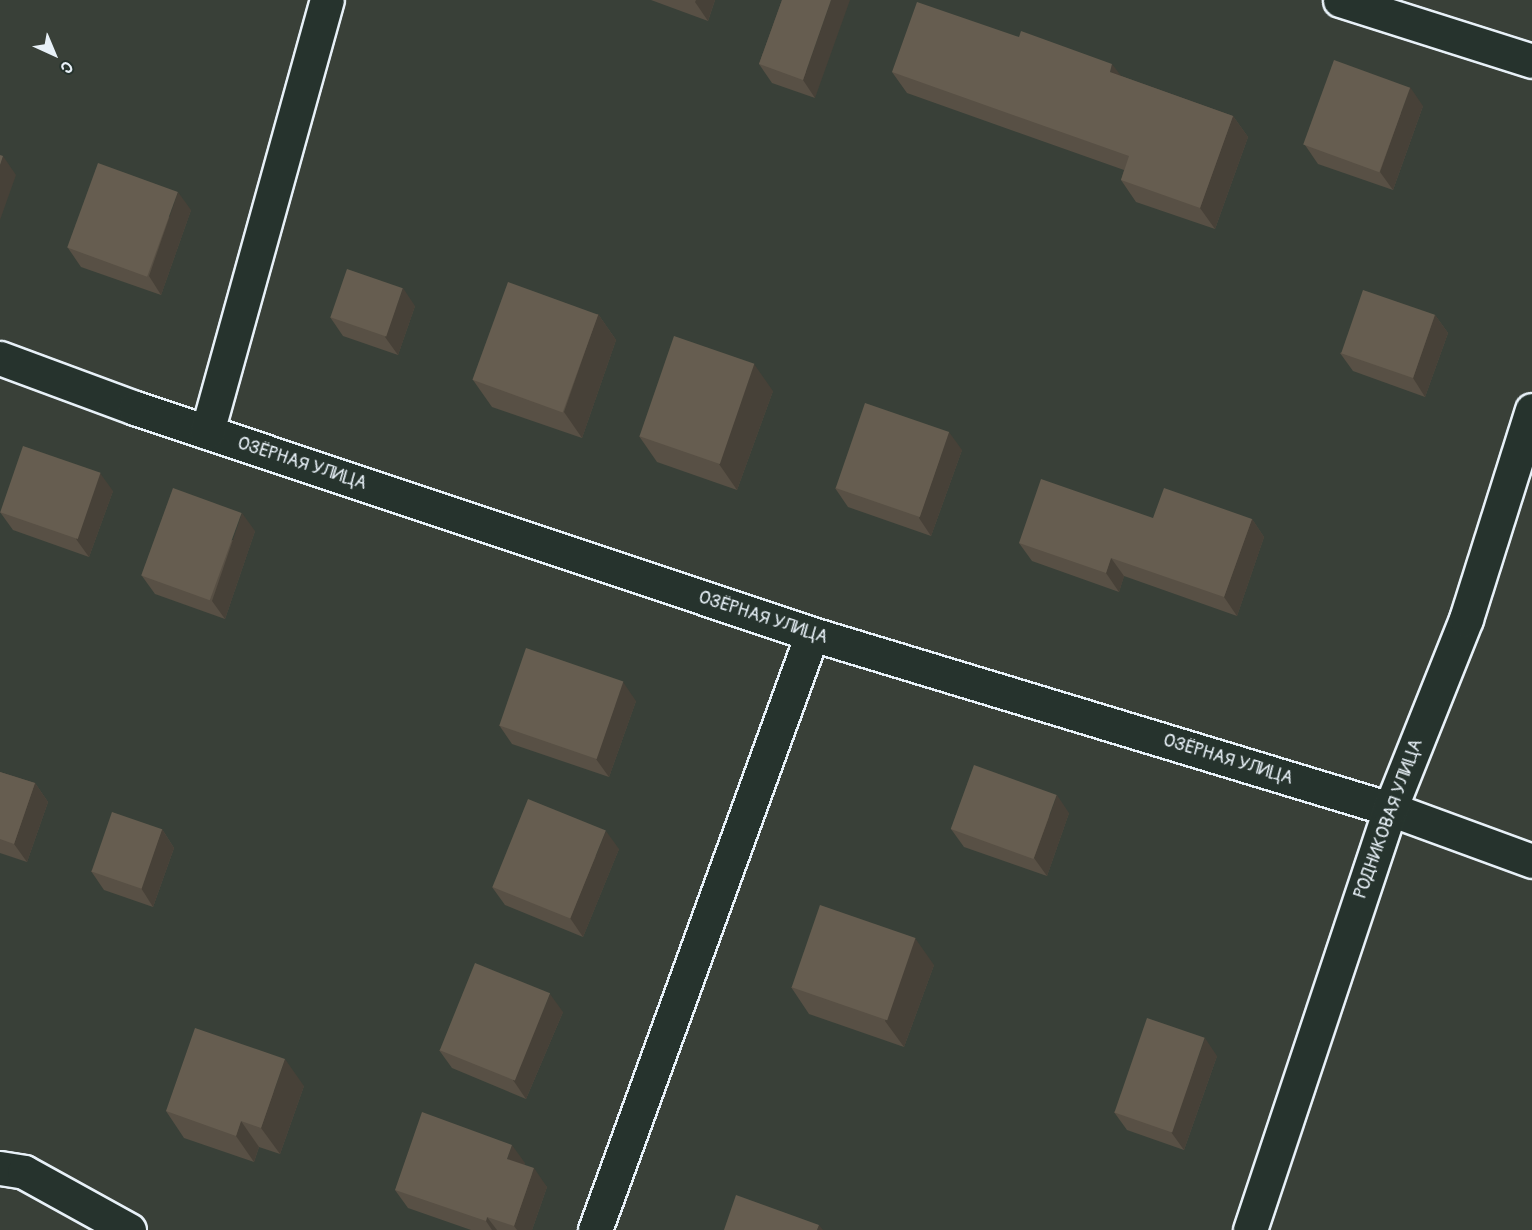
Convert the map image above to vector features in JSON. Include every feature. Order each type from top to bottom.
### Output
[{"type":"street","points":[[207,432],[327,0]]},
{"type":"street","points":[[1340,0],[1532,61]]},
{"type":"street","name":"ОЗЁРНАЯ УЛИЦА","points":[[0,358],[207,432],[812,634],[1390,809],[1532,861]]},
{"type":"street","name":"РОДНИКОВАЯ УЛИЦА","points":[[1250,1230],[1390,809],[1467,619],[1532,410]]},
{"type":"street","points":[[595,1230],[812,634]]},
{"type":"street","points":[[0,1168],[24,1173],[129,1230]]},
{"type":"building","points":[[782,0],[831,0],[803,80],[759,64]]},
{"type":"building","points":[[917,2],[1019,37],[1021,31],[1112,64],[1110,72],[1233,116],[1200,208],[1121,180],[1129,156],[892,72]]},
{"type":"building","points":[[1334,60],[1410,88],[1379,172],[1303,145]]},
{"type":"building","points":[[98,163],[178,192],[147,277],[67,248]]},
{"type":"building","points":[[347,269],[403,288],[386,336],[330,317]]},
{"type":"building","points":[[508,282],[598,315],[563,413],[472,380]]},
{"type":"building","points":[[1363,290],[1435,315],[1413,378],[1341,353]]},
{"type":"building","points":[[674,336],[754,364],[720,464],[639,436]]},
{"type":"building","points":[[865,403],[949,432],[920,517],[836,488]]},
{"type":"building","points":[[23,446],[101,473],[78,539],[0,512]]},
{"type":"building","points":[[1041,479],[1153,518],[1164,488],[1252,519],[1224,597],[1111,558],[1106,573],[1019,543]]},
{"type":"building","points":[[173,488],[242,513],[210,600],[141,575]]},
{"type":"building","points":[[526,648],[623,682],[597,759],[499,726]]},
{"type":"building","points":[[974,765],[1057,795],[1033,859],[951,829]]},
{"type":"building","points":[[0,772],[35,783],[14,844],[0,839]]},
{"type":"building","points":[[528,799],[606,830],[570,919],[492,887]]},
{"type":"building","points":[[112,812],[162,829],[142,889],[91,872]]},
{"type":"building","points":[[820,905],[915,938],[887,1020],[792,987]]},
{"type":"building","points":[[475,963],[550,993],[515,1080],[440,1050]]},
{"type":"building","points":[[1147,1018],[1205,1038],[1172,1132],[1114,1113]]},
{"type":"building","points":[[195,1028],[285,1059],[261,1128],[241,1121],[236,1136],[166,1111]]},
{"type":"building","points":[[422,1112],[512,1145],[507,1159],[534,1168],[514,1226],[487,1217],[486,1221],[395,1190]]},
{"type":"building","points":[[736,1195],[819,1225],[817,1230],[724,1230]]}]
